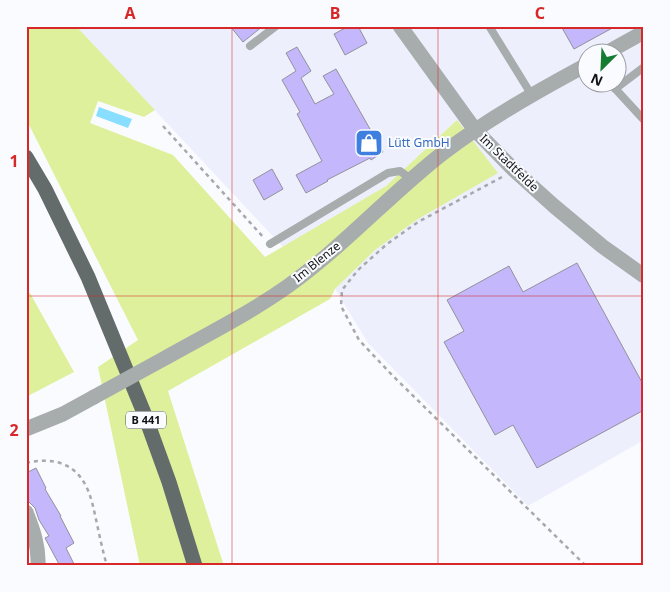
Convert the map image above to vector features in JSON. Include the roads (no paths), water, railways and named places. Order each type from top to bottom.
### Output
[{"type":"main road","name":"B 441","points":[[26,157],[45,189],[88,277],[144,413],[169,482],[195,566]]},
{"type":"street","name":"Im Stadtfelde","points":[[400,26],[475,130],[514,170],[602,246],[644,276]]},
{"type":"street","points":[[626,42],[644,32]]},
{"type":"street","name":"Im Blenze","points":[[26,430],[94,398],[287,287],[322,260],[442,154],[531,94],[578,69]]},
{"type":"street","points":[[26,512],[35,535],[38,566]]},
{"type":"lane","points":[[250,46],[276,26]]},
{"type":"lane","points":[[489,26],[531,94]]},
{"type":"lane","points":[[628,79],[644,66]]},
{"type":"lane","points":[[618,92],[644,120]]},
{"type":"lane","points":[[270,244],[388,174],[400,171],[412,180]]},
{"type":"water","points":[[99,107],[132,119],[128,128],[96,116]]},
{"type":"place","name":"Lütt GmbH","points":[[369,143]]}]
